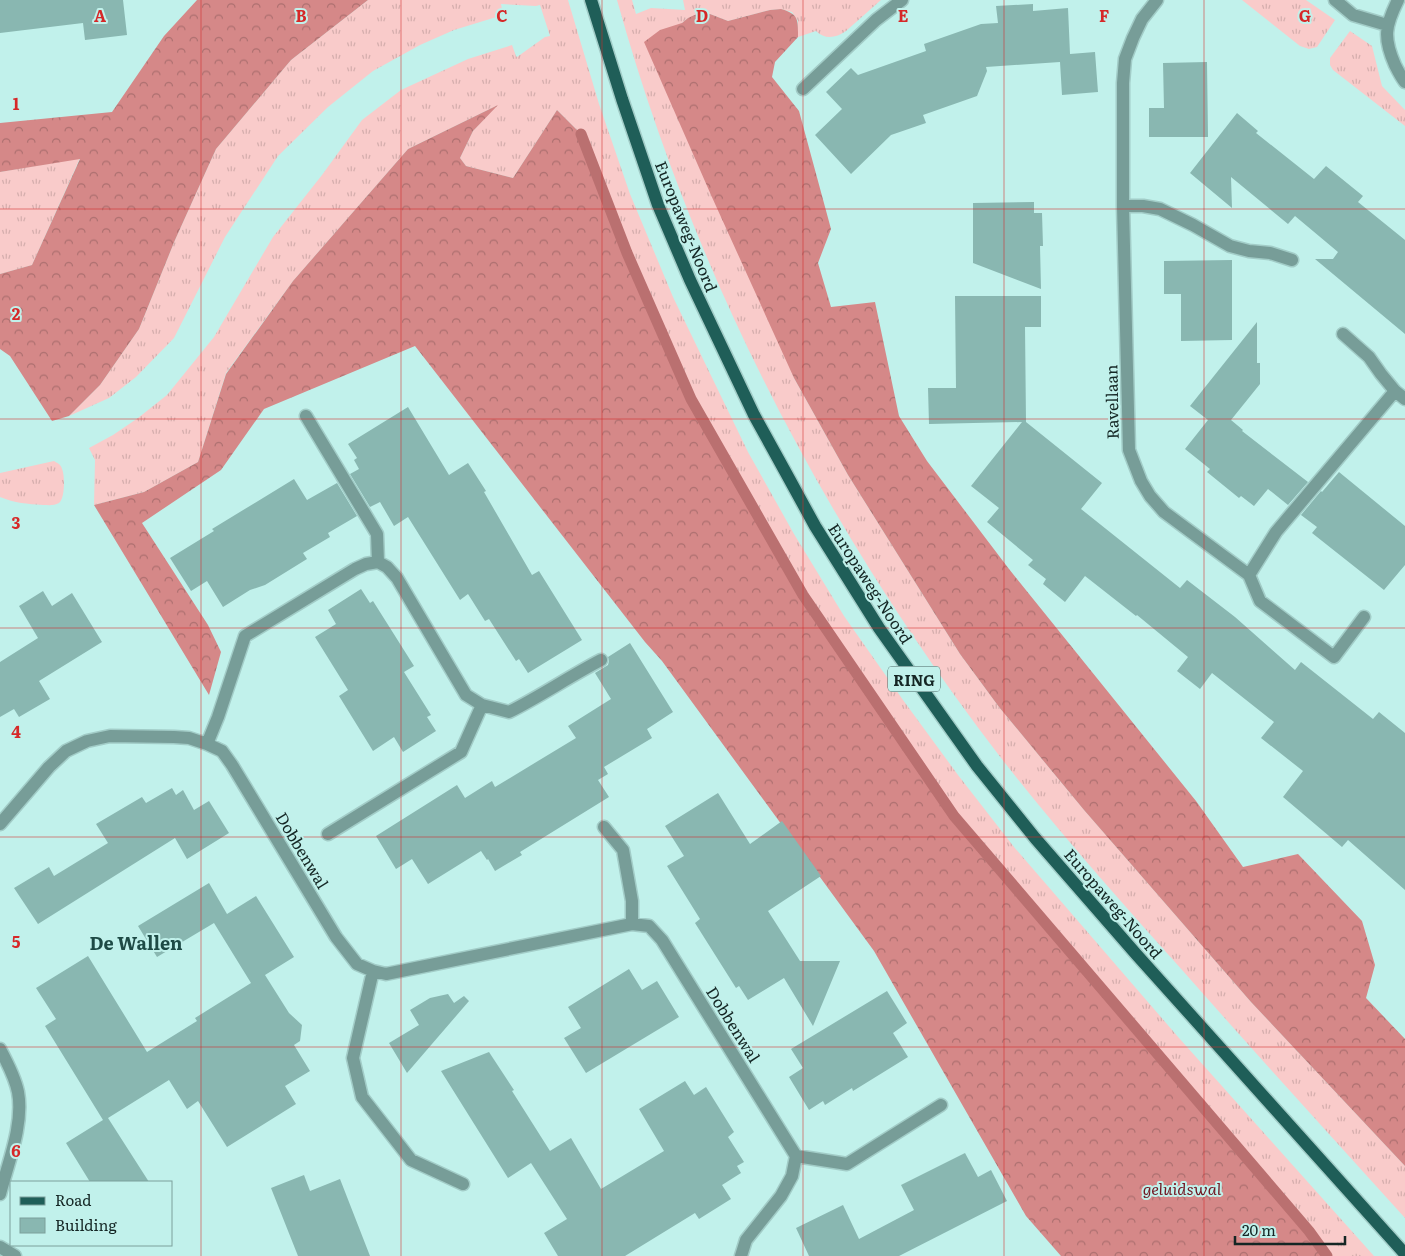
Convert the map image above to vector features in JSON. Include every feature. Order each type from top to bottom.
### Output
[{"type":"main road","name":"Europaweg-Noord","points":[[591,0],[658,205],[690,280],[759,424],[815,526],[870,614],[977,766],[1036,838],[1136,954],[1405,1254]]},
{"type":"street","points":[[803,89],[876,20],[902,0]]},
{"type":"street","name":"Ravellaan","points":[[1157,0],[1142,19],[1132,38],[1125,59],[1123,83],[1123,206],[1128,450],[1140,481],[1164,512],[1249,575]]},
{"type":"street","points":[[1335,0],[1353,14],[1387,25]]},
{"type":"street","points":[[1398,0],[1387,25],[1386,41],[1392,58],[1405,82]]},
{"type":"street","points":[[1123,206],[1143,206],[1160,209],[1230,246],[1243,250],[1270,253],[1292,260]]},
{"type":"street","points":[[1343,334],[1369,357],[1400,395],[1276,532],[1249,575],[1260,602],[1334,657],[1364,618]]},
{"type":"street","points":[[306,416],[377,534],[378,562]]},
{"type":"street","points":[[207,744],[245,636],[354,569],[366,564],[378,562],[388,567],[397,578],[466,695],[482,705],[509,712],[601,660]]},
{"type":"street","name":"Dobbenwal","points":[[328,834],[461,752],[482,705]]},
{"type":"street","name":"Dobbenwal","points":[[0,824],[49,767],[66,751],[87,741],[110,736],[189,738],[222,751],[336,937],[357,964],[373,971],[386,974],[401,972],[632,924],[648,926],[662,940],[796,1156]]},
{"type":"street","points":[[604,827],[622,850],[632,901],[632,924]]},
{"type":"street","points":[[373,971],[353,1058],[362,1097],[411,1160],[463,1184]]},
{"type":"street","points":[[0,1049],[18,1091],[19,1114],[13,1149],[0,1194]]},
{"type":"street","points":[[741,1256],[746,1240],[781,1196],[792,1176],[796,1156],[847,1164],[941,1105]]},
{"type":"street","points":[[0,1247],[15,1256]]},
{"type":"green space","points":[[197,0],[368,0],[291,60],[216,149],[175,240],[139,329],[100,385],[69,416],[52,421],[10,356],[0,349],[0,274],[32,265],[80,159],[0,172],[0,123],[112,112],[164,36]]},
{"type":"green space","points":[[368,0],[568,0],[599,104],[630,194],[673,297],[748,452],[794,534],[844,616],[958,775],[1014,847],[1179,1038],[1374,1256],[1327,1256],[1309,1231],[954,816],[803,595],[691,399],[627,253],[581,134],[557,110],[513,178],[466,166],[460,158],[473,131],[496,106],[408,149],[293,281],[226,373],[198,462],[144,492],[94,505],[95,460],[89,448],[113,435],[167,395],[214,337],[273,237],[362,120],[401,90],[468,59],[512,45],[517,57],[545,37],[550,36],[540,5],[501,4],[503,15],[454,30],[420,45],[373,71],[328,107],[278,156],[225,237],[174,338],[136,377],[109,398],[69,416],[100,385],[139,329],[175,240],[216,149],[291,60]]},
{"type":"green space","points":[[617,0],[632,0],[636,14],[651,8],[685,10],[683,0],[881,0],[846,31],[831,37],[823,36],[816,31],[798,37],[798,21],[792,12],[781,9],[728,21],[710,14],[688,18],[682,23],[794,378],[848,475],[960,654],[999,707],[1084,810],[1251,1002],[1405,1166],[1405,1218],[1137,919],[1045,813],[1001,758],[937,671],[878,582],[823,491],[772,397],[726,301],[685,203],[648,103]]},
{"type":"green space","points":[[1242,0],[1306,0],[1335,20],[1317,47],[1309,49],[1300,46]]},
{"type":"green space","points":[[781,9],[791,13],[796,18],[798,37],[775,62],[772,77],[799,111],[831,229],[818,263],[831,307],[875,302],[899,416],[927,461],[1009,569],[1196,801],[1243,867],[1298,854],[1362,921],[1375,965],[1366,998],[1405,1039],[1405,1166],[1251,1002],[1084,810],[999,707],[960,654],[848,475],[794,378],[644,42],[660,30],[682,23],[697,14],[710,14],[728,21]]},
{"type":"green space","points":[[1350,31],[1372,46],[1382,86],[1405,110],[1405,126],[1333,70],[1330,65],[1330,58]]},
{"type":"green space","name":"geluidswal","points":[[498,105],[473,131],[460,158],[466,166],[513,178],[557,110],[581,134],[627,253],[691,399],[803,595],[954,816],[1309,1231],[1327,1256],[1061,1256],[1026,1216],[874,951],[662,661],[645,642],[415,346],[264,409],[221,470],[142,523],[208,625],[221,652],[209,695],[94,505],[144,492],[198,462],[226,374],[293,281],[408,149]]},
{"type":"green space","points":[[80,158],[32,265],[0,274],[0,172]]},
{"type":"green space","points":[[54,461],[61,466],[64,476],[64,487],[59,503],[55,505],[32,504],[0,497],[0,473]]},
{"type":"building","points":[[0,0],[123,0],[127,35],[85,40],[83,23],[0,33]]},
{"type":"building","points":[[1033,4],[1033,11],[1068,8],[1070,54],[1095,52],[1098,92],[1062,95],[1060,62],[986,67],[987,71],[977,96],[923,115],[926,123],[891,135],[851,174],[815,135],[842,109],[826,92],[851,68],[858,75],[926,51],[924,44],[981,24],[998,23],[996,6]]},
{"type":"building","points":[[1207,62],[1208,137],[1149,137],[1149,108],[1164,108],[1163,63]]},
{"type":"building","points":[[1237,113],[1258,131],[1256,133],[1314,179],[1326,166],[1363,196],[1358,202],[1405,240],[1405,334],[1315,259],[1333,259],[1338,252],[1295,216],[1288,224],[1231,177],[1232,208],[1190,173]]},
{"type":"building","points":[[1034,202],[1034,213],[1042,213],[1043,246],[1040,246],[1041,289],[973,263],[973,203]]},
{"type":"building","points":[[1232,260],[1232,340],[1181,341],[1181,294],[1164,294],[1164,261]]},
{"type":"building","points":[[955,296],[1041,296],[1041,327],[1025,327],[1026,422],[1102,483],[1081,509],[1180,588],[1187,580],[1235,617],[1295,670],[1301,662],[1373,719],[1379,712],[1405,733],[1405,890],[1348,840],[1342,847],[1283,797],[1303,771],[1261,738],[1274,722],[1212,673],[1200,689],[1177,671],[1188,657],[1085,576],[1065,602],[1043,584],[1046,579],[1028,565],[1033,560],[987,522],[999,508],[971,486],[1022,422],[929,424],[928,388],[956,388]]},
{"type":"building","points":[[1257,322],[1257,363],[1260,363],[1260,384],[1231,420],[1242,431],[1308,482],[1288,505],[1268,489],[1254,506],[1241,496],[1239,498],[1207,472],[1210,469],[1185,449],[1208,420],[1190,406]]},
{"type":"building","points":[[408,407],[449,475],[468,463],[486,491],[484,492],[532,575],[539,571],[582,640],[528,673],[519,659],[516,661],[489,619],[485,621],[468,594],[460,600],[408,517],[394,526],[380,502],[370,507],[350,474],[359,469],[354,460],[357,458],[348,444]]},
{"type":"building","points":[[1339,472],[1405,526],[1405,565],[1384,590],[1312,533],[1317,527],[1301,515]]},
{"type":"building","points":[[294,479],[307,500],[337,483],[357,516],[328,533],[330,537],[303,553],[307,559],[265,585],[250,590],[223,607],[207,581],[191,591],[170,558],[214,531],[212,529]]},
{"type":"building","points":[[361,589],[370,603],[373,601],[414,666],[404,672],[431,715],[427,717],[436,731],[403,752],[394,737],[373,751],[339,696],[348,690],[315,637],[336,624],[328,610]]},
{"type":"building","points":[[43,591],[52,606],[72,593],[102,642],[39,681],[50,699],[19,717],[14,709],[0,717],[0,662],[38,638],[19,606]]},
{"type":"building","points":[[630,643],[673,712],[647,729],[652,738],[604,767],[608,774],[598,780],[609,797],[520,852],[522,855],[495,871],[481,851],[428,884],[412,859],[396,869],[376,836],[457,785],[465,798],[492,781],[495,787],[576,738],[568,726],[611,699],[595,673],[608,665],[608,657]]},
{"type":"building","points":[[172,788],[176,795],[183,790],[194,810],[209,801],[229,833],[187,859],[175,838],[38,924],[14,888],[49,867],[54,876],[108,843],[96,824],[142,797],[146,803]]},
{"type":"building","points":[[718,793],[750,844],[782,821],[821,876],[768,911],[800,961],[840,961],[813,1026],[784,978],[748,1000],[739,986],[736,988],[695,923],[700,919],[667,866],[684,856],[665,826]]},
{"type":"building","points":[[209,883],[227,914],[256,896],[294,957],[265,975],[289,1013],[302,1025],[300,1041],[294,1045],[310,1071],[285,1086],[296,1104],[227,1147],[198,1101],[187,1109],[169,1080],[108,1118],[148,1181],[89,1181],[66,1143],[103,1120],[45,1026],[56,1019],[36,988],[88,956],[147,1052],[197,1021],[195,1018],[251,983],[214,923],[157,957],[138,926]]},
{"type":"building","points":[[629,969],[642,990],[657,981],[679,1017],[586,1073],[564,1038],[581,1028],[568,1007]]},
{"type":"building","points":[[887,991],[907,1023],[893,1033],[908,1057],[853,1091],[852,1088],[825,1105],[823,1101],[809,1110],[789,1077],[803,1068],[791,1049]]},
{"type":"building","points":[[448,994],[454,1003],[464,996],[469,1001],[407,1073],[389,1043],[419,1025],[410,1010],[430,998]]},
{"type":"building","points":[[489,1052],[550,1151],[571,1138],[601,1189],[664,1151],[639,1109],[685,1081],[694,1095],[706,1087],[734,1132],[728,1137],[744,1162],[737,1166],[741,1173],[722,1185],[731,1199],[699,1219],[695,1213],[625,1256],[558,1256],[544,1233],[567,1219],[531,1163],[508,1178],[441,1071]]},
{"type":"building","points":[[965,1153],[978,1177],[991,1170],[1007,1201],[899,1256],[809,1256],[796,1228],[843,1205],[859,1239],[914,1210],[901,1185]]},
{"type":"building","points":[[304,1175],[310,1191],[340,1179],[370,1256],[298,1256],[271,1188]]},
{"type":"waterway","points":[[581,134],[627,253],[691,399],[803,595],[954,816],[1309,1231],[1327,1256]]},
{"type":"district","name":"De Wallen","points":[[136,942]]}]
